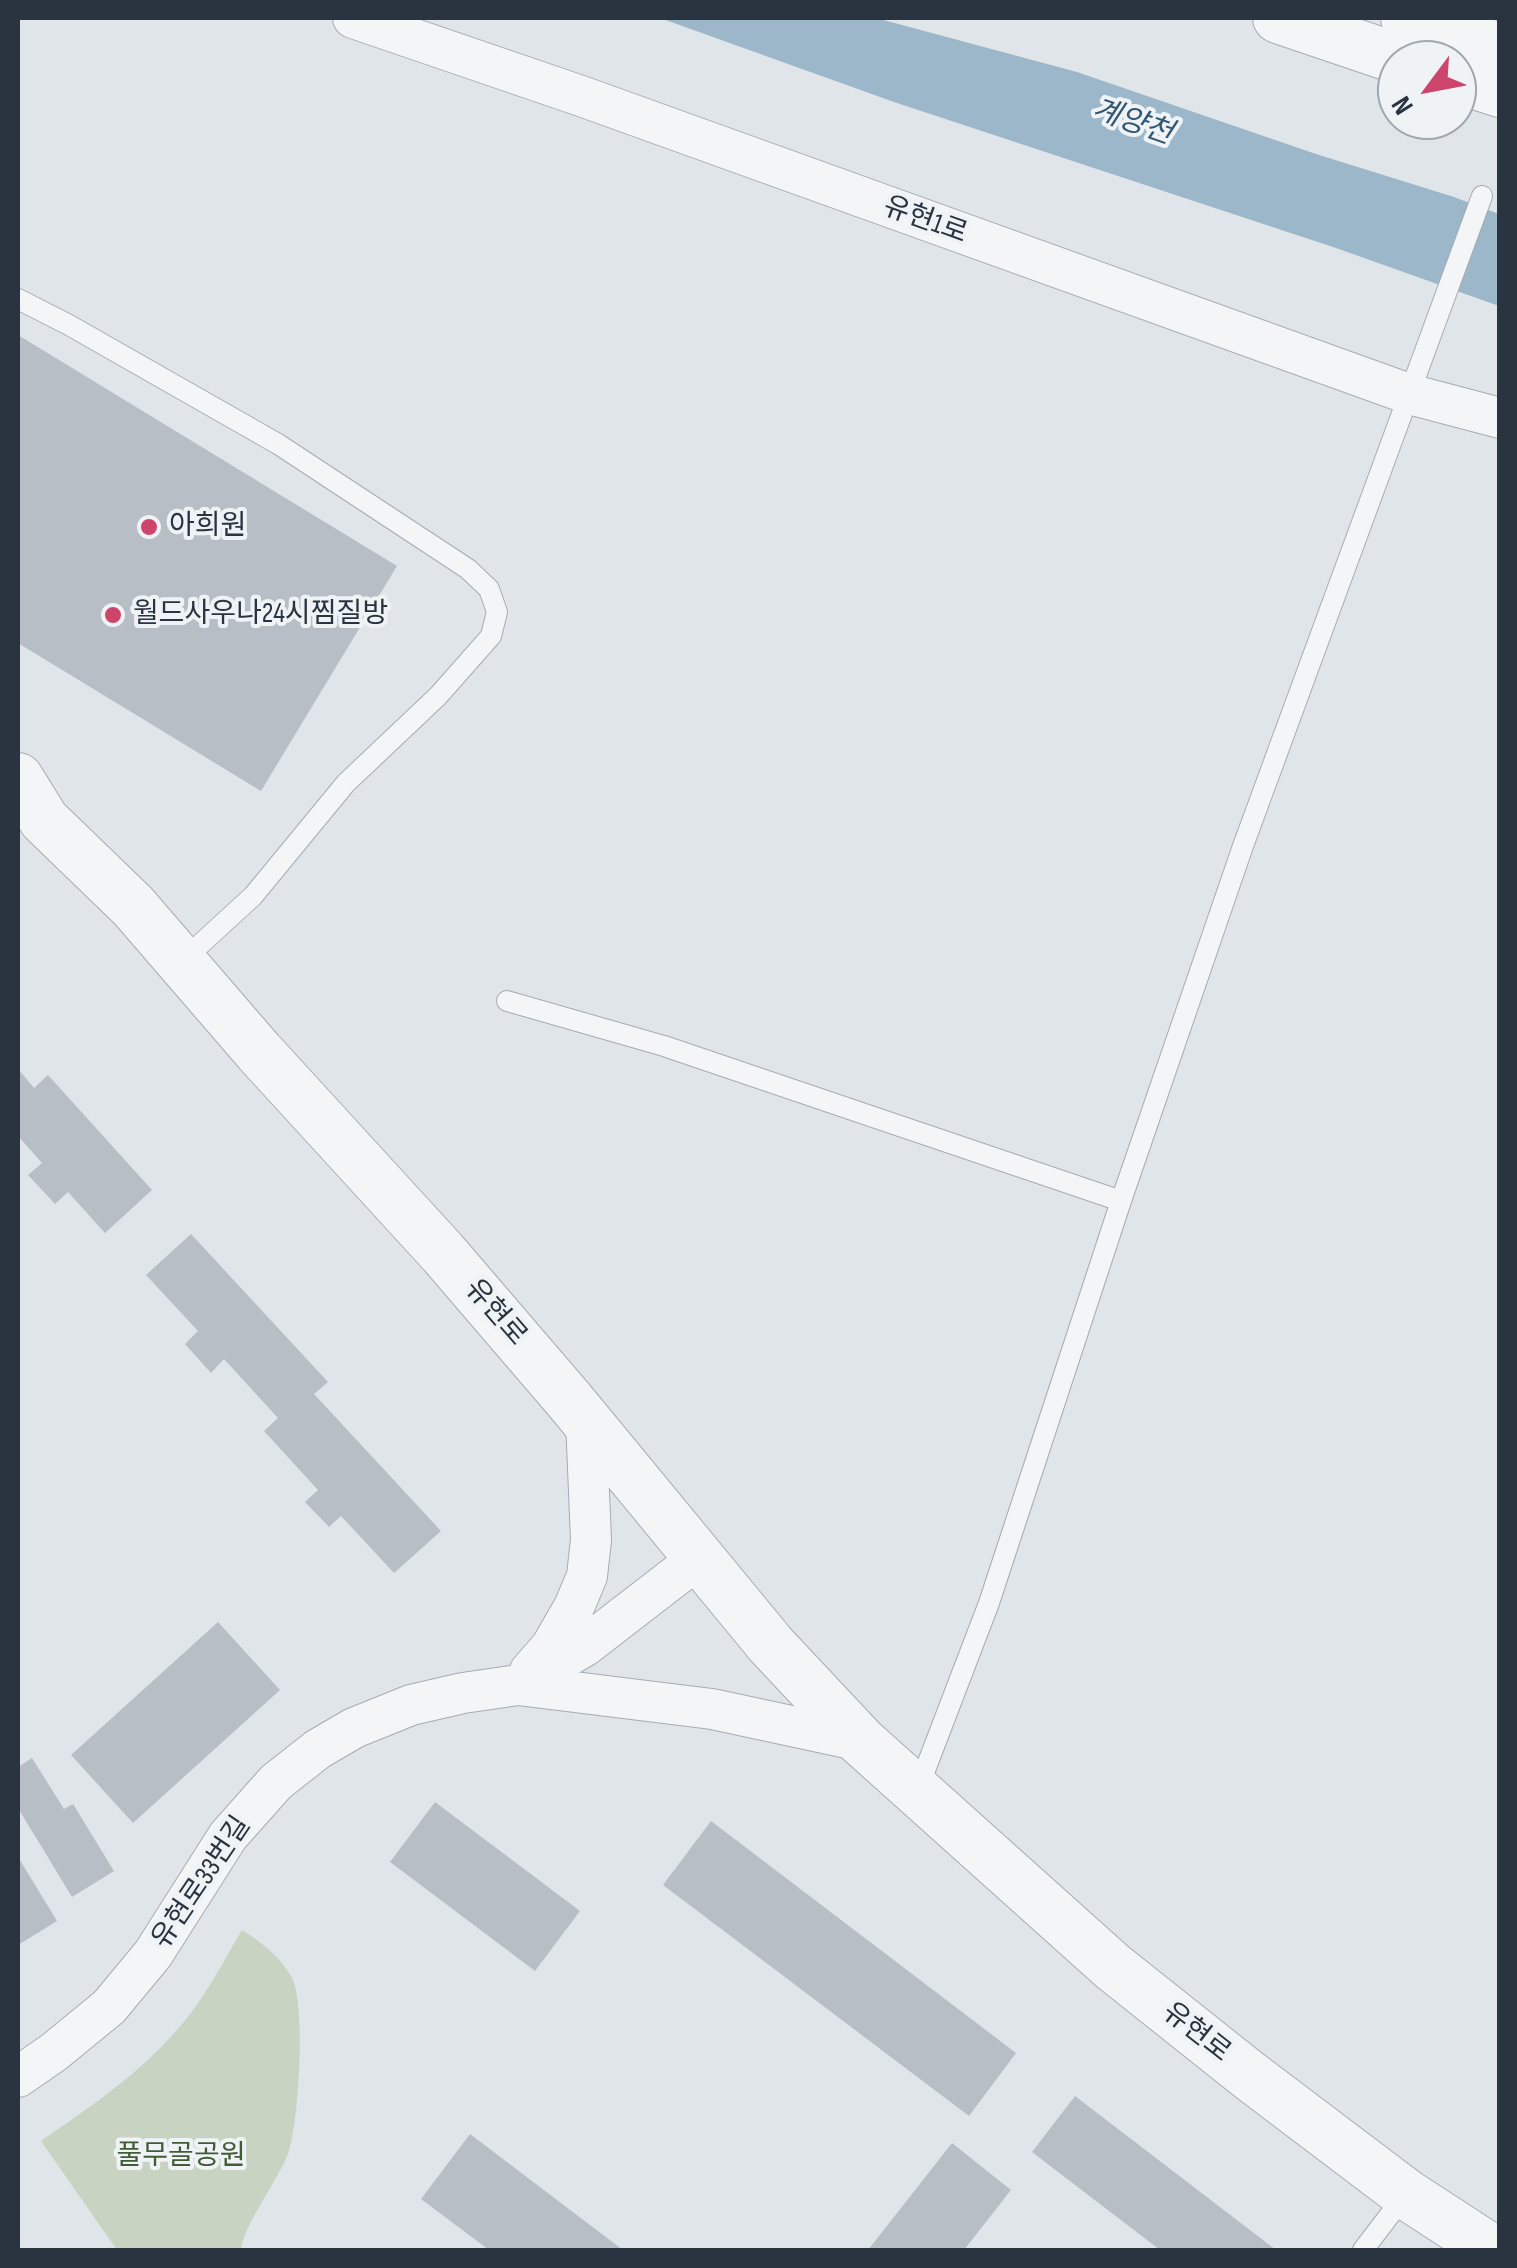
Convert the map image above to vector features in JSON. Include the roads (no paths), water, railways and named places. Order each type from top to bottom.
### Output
[{"type":"street","name":"유현1로","points":[[353,18],[1500,418]]},
{"type":"street","points":[[1278,18],[1377,52]]},
{"type":"street","points":[[1406,18],[1500,48]]},
{"type":"street","points":[[18,778],[44,820],[64,842]]},
{"type":"street","points":[[18,823],[64,842]]},
{"type":"street","name":"유현로","points":[[64,842],[133,906],[259,1052],[443,1253],[771,1645],[861,1741],[1113,1967],[1406,2194],[1492,2250]]},
{"type":"street","points":[[518,1685],[552,1647],[587,1576],[591,1540],[586,1420]]},
{"type":"street","name":"유현로33번길","points":[[518,1685],[584,1646],[699,1558]]},
{"type":"street","name":"유현로33번길","points":[[18,2077],[109,2007],[153,1954],[228,1836],[276,1782],[342,1735],[411,1705],[463,1692],[518,1685],[712,1709],[861,1741]]},
{"type":"lane","points":[[916,1792],[988,1603],[1243,846],[1482,196]]},
{"type":"lane","points":[[18,299],[278,444],[468,570],[489,590],[496,612],[491,636],[438,696],[346,783],[253,896],[181,962]]},
{"type":"lane","points":[[508,1000],[664,1046],[1121,1202]]},
{"type":"lane","points":[[1362,2250],[1406,2194]]},
{"type":"water","name":"계양천","points":[[660,18],[876,18],[1077,72],[1454,197],[1499,214],[1499,306],[894,102]]},
{"type":"place","name":"아희원","points":[[149,527]]},
{"type":"place","name":"월드사우나24시찜질방","points":[[113,615]]},
{"type":"park label","name":"풀무골공원","points":[[181,2157]]}]
